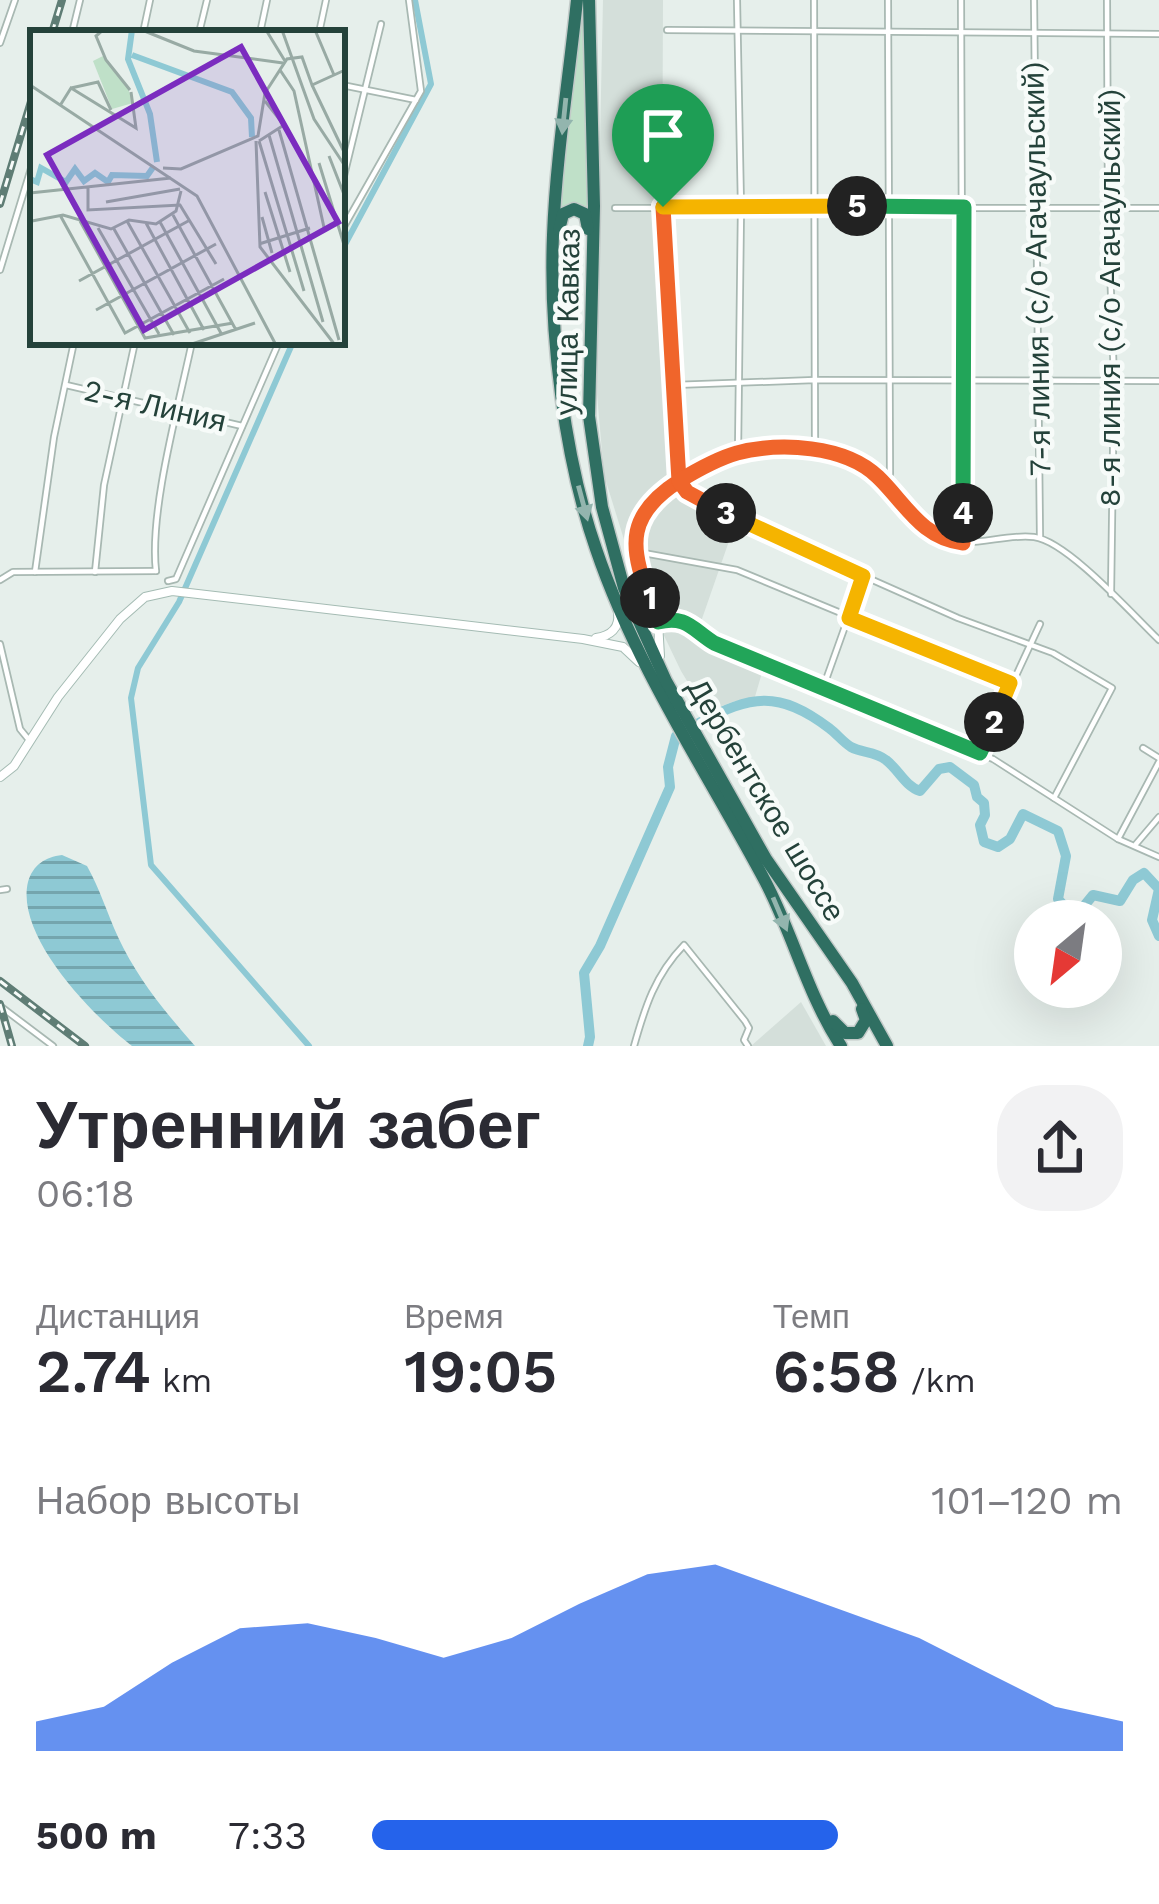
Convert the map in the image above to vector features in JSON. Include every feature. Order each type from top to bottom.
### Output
[{"type":"highway","points":[[577,0],[555,200],[562,394],[577,479],[596,550],[619,590],[660,693],[767,885],[841,1046]]},
{"type":"highway","name":"улица Кавказ","points":[[589,0],[594,206],[589,416],[594,468],[619,590],[645,638]]},
{"type":"highway","points":[[555,291],[559,220],[574,209],[588,220],[591,297]]},
{"type":"highway","name":"Дербентское шоссе","points":[[645,638],[766,859],[887,1046]]},
{"type":"highway","points":[[810,984],[840,1030],[858,1033],[864,1013],[838,964]]},
{"type":"main road","points":[[0,777],[14,766],[77,670],[120,619],[146,597],[177,588],[623,647],[635,656],[660,693]]},
{"type":"main road","points":[[619,590],[649,625],[658,622],[661,658],[679,704]]},
{"type":"main road","points":[[583,639],[606,637],[615,629],[619,590]]},
{"type":"street","points":[[0,43],[15,0]]},
{"type":"street","points":[[73,30],[80,0]]},
{"type":"street","points":[[144,30],[150,0]]},
{"type":"street","points":[[200,30],[207,0]]},
{"type":"street","points":[[261,30],[267,0]]},
{"type":"street","points":[[320,30],[326,0]]},
{"type":"street","points":[[345,225],[422,83],[409,0]]},
{"type":"street","points":[[737,0],[738,453]]},
{"type":"street","points":[[814,0],[815,451]]},
{"type":"street","points":[[883,482],[890,474],[888,0]]},
{"type":"street","points":[[962,0],[963,543]]},
{"type":"street","name":"7-я линия (с/о Агачаульский)","points":[[1034,0],[1040,537]]},
{"type":"street","name":"8-я линия (с/о Агачаульский)","points":[[1107,0],[1114,381],[1111,596]]},
{"type":"street","points":[[345,172],[381,24]]},
{"type":"street","points":[[667,30],[1159,34]]},
{"type":"street","points":[[345,86],[416,100]]},
{"type":"street","points":[[664,118],[663,207],[679,481],[704,502],[863,576],[1073,664],[1112,688],[1054,798]]},
{"type":"street","points":[[0,270],[30,172]]},
{"type":"street","points":[[615,208],[1159,208]]},
{"type":"street","points":[[35,572],[54,437],[73,345]]},
{"type":"street","points":[[95,572],[99,517],[134,345]]},
{"type":"street","points":[[156,571],[154,552],[191,345]]},
{"type":"street","points":[[0,580],[13,572],[156,571],[177,588],[278,345]]},
{"type":"street","points":[[674,385],[815,380],[1159,381]]},
{"type":"street","name":"2-я Линия","points":[[66,385],[243,426]]},
{"type":"street","points":[[1159,640],[1058,544],[1040,537],[950,542],[919,524],[883,482],[857,462],[815,451],[765,448],[738,453],[679,481],[649,503],[636,527],[642,580],[658,622],[688,622],[714,643],[980,753],[1118,839],[1159,857]]},
{"type":"street","points":[[638,552],[737,570],[1010,683]]},
{"type":"street","points":[[823,688],[863,576]]},
{"type":"street","points":[[980,753],[1040,623]]},
{"type":"street","points":[[0,644],[20,729],[29,741]]},
{"type":"street","points":[[1118,839],[1159,760],[1143,748]]},
{"type":"street","points":[[1134,846],[1159,817]]},
{"type":"street","points":[[634,1046],[649,995],[667,962],[684,945],[746,1021],[748,1046]]},
{"type":"street","points":[[0,1006],[53,1046]]},
{"type":"shaded area","points":[[603,0],[663,0],[662,245],[678,487],[736,521],[696,636],[764,666],[754,700],[735,701],[706,712],[635,575],[604,475],[595,371]]},
{"type":"shaded area","points":[[801,1002],[826,1046],[751,1046]]},
{"type":"green space","points":[[583,5],[590,212],[575,203],[558,212]]},
{"type":"water","points":[[62,855],[87,866],[134,967],[195,1046],[132,1046],[60,973],[33,926],[27,903],[33,871],[45,860]]},
{"type":"waterway","points":[[345,244],[431,84],[415,0]]},
{"type":"waterway","points":[[292,345],[179,602],[138,668],[131,698],[151,865],[309,1046]]},
{"type":"waterway","points":[[699,723],[750,702],[780,702],[811,716],[851,747],[882,757],[920,791],[939,769],[950,767],[974,785],[984,803],[980,825],[984,842],[998,847],[1010,839],[1023,814],[1058,831],[1066,856],[1058,899],[1067,909],[1080,911],[1093,895],[1120,901],[1133,880],[1144,873],[1159,889],[1152,920],[1159,936]]},
{"type":"waterway","points":[[588,1046],[584,973],[670,787],[668,767],[676,736]]},
{"type":"railway","points":[[53,30],[62,0]]},
{"type":"railway","points":[[0,204],[30,105]]},
{"type":"railway","points":[[0,981],[85,1046]]},
{"type":"railway","points":[[0,1004],[12,1046]]},
{"type":"route","points":[[663,207],[679,481],[649,503],[636,527],[642,580],[658,622],[688,622],[714,643],[980,753],[1010,683],[849,618],[863,576],[704,502],[679,481],[714,461],[765,448],[837,455],[874,472],[919,524],[950,542],[963,543],[964,207],[663,207]]}]
